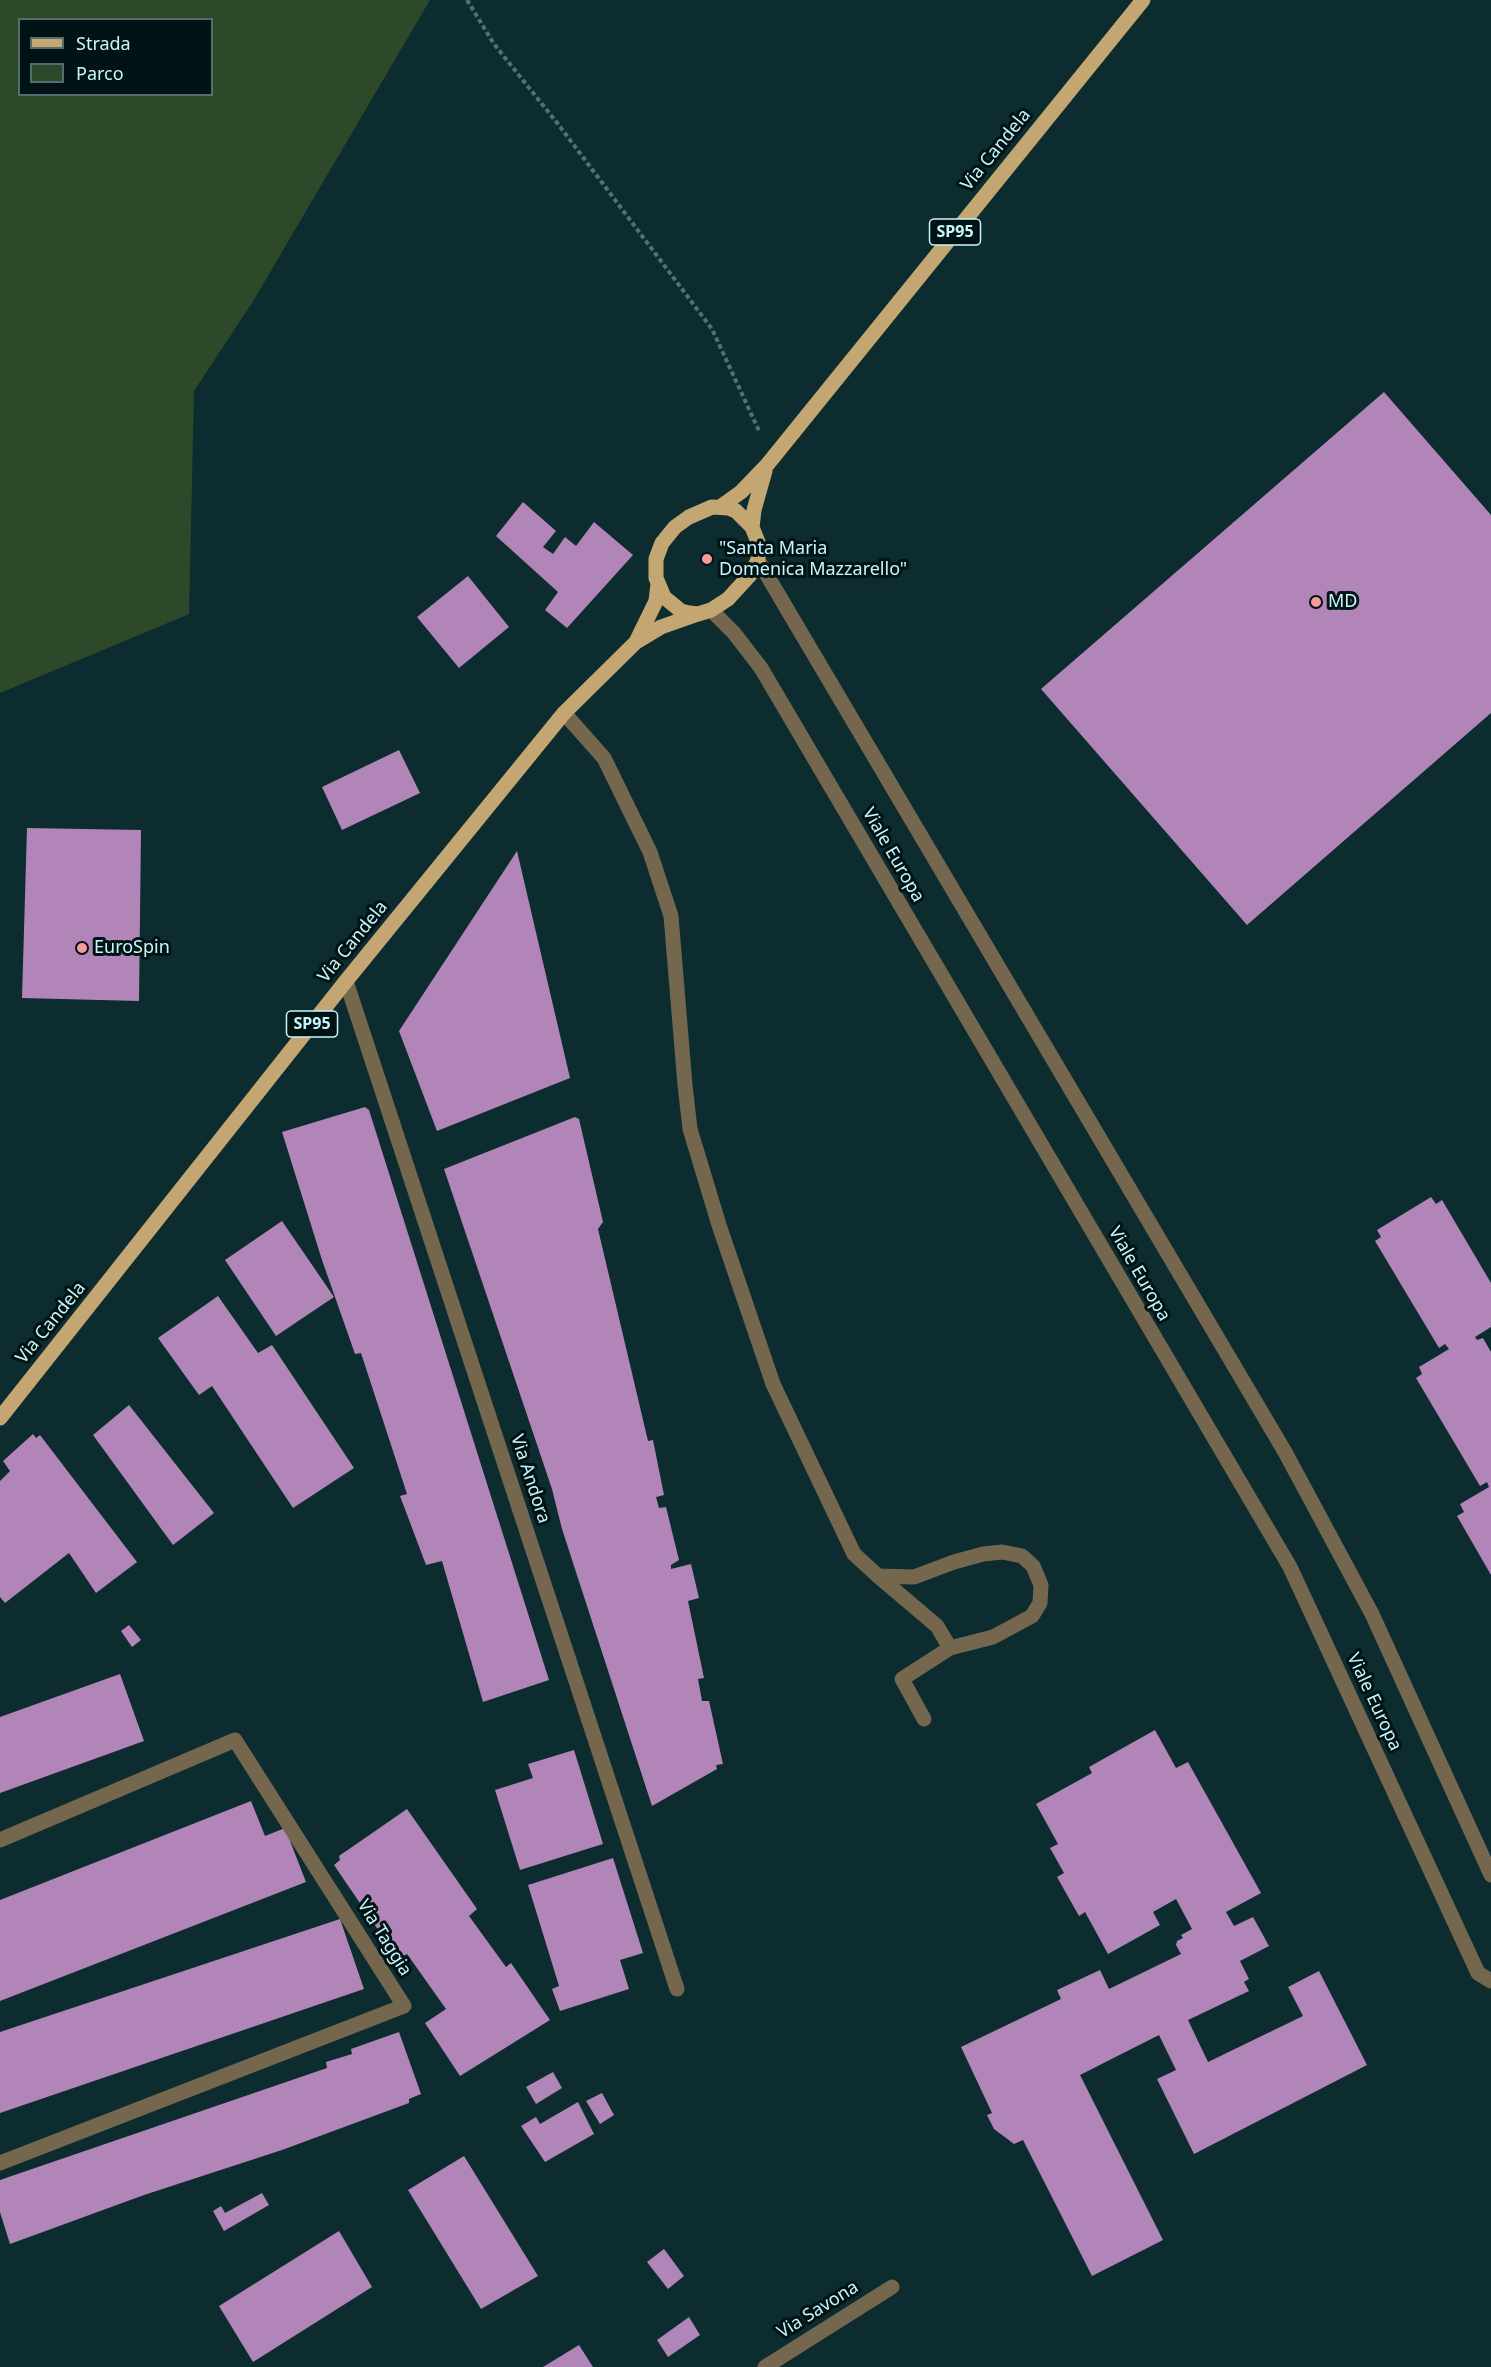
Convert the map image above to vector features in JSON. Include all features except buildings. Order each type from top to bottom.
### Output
[{"type":"main road","name":"Via Candela","points":[[636,642],[656,601],[658,584],[655,570],[656,559],[668,534],[689,517],[720,507],[741,492],[769,462],[1143,0]]},
{"type":"main road","name":"Via Candela","points":[[0,1418],[346,981],[564,713],[636,642],[661,627],[704,612],[728,599],[750,575],[758,560],[758,542],[753,527],[759,488],[769,462]]},
{"type":"main road","points":[[720,507],[736,512],[753,527]]},
{"type":"main road","points":[[658,584],[664,597],[681,611],[704,612]]},
{"type":"street","name":"Viale Europa","points":[[758,560],[1285,1452],[1372,1614],[1491,1875]]},
{"type":"street","name":"Viale Europa","points":[[704,612],[734,633],[760,668],[1290,1567],[1478,1973],[1491,1981]]},
{"type":"street","points":[[564,713],[604,758],[650,852],[671,916],[690,1129],[719,1225],[773,1384],[854,1554],[936,1626],[950,1648]]},
{"type":"street","name":"Via Andora","points":[[346,981],[677,1989]]},
{"type":"street","points":[[878,1576],[914,1578],[954,1562],[983,1554],[1002,1552],[1022,1556],[1034,1566],[1041,1585],[1040,1603],[1032,1616],[993,1637],[950,1648],[902,1679],[924,1719]]},
{"type":"street","name":"Via Taggia","points":[[0,1840],[235,1740],[404,2006],[0,2163]]},
{"type":"street","name":"Via Savona","points":[[765,2367],[892,2287]]},
{"type":"path","points":[[468,0],[494,44],[558,124],[712,329],[769,462]]},
{"type":"green space","points":[[0,0],[430,0],[252,303],[194,391],[189,614],[0,693]]},
{"type":"place","name":"\"Santa Maria Domenica Mazzarello\"","points":[[707,559]]},
{"type":"place","name":"MD","points":[[1316,602]]},
{"type":"place","name":"EuroSpin","points":[[82,948]]}]
